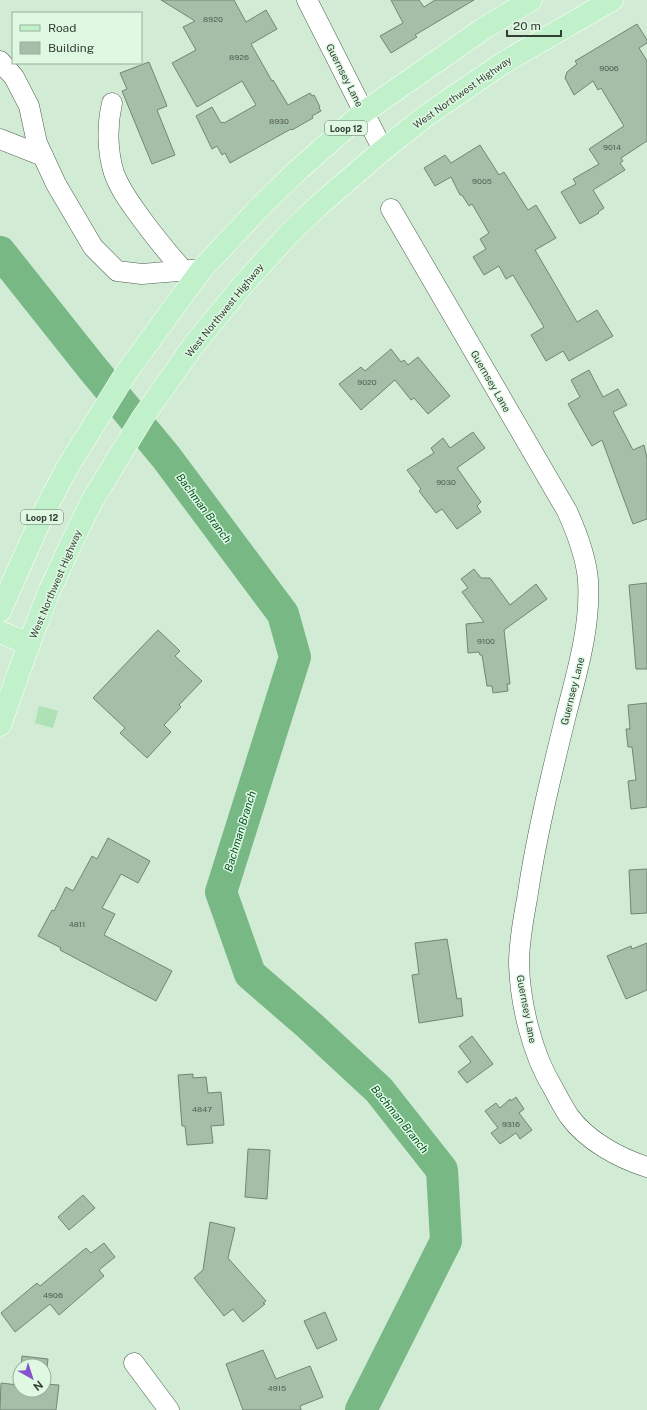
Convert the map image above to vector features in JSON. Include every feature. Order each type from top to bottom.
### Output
[{"type":"main road","name":"West Northwest Highway","points":[[0,725],[48,594],[92,501],[143,417],[193,346],[240,286],[288,235],[318,206],[427,115],[503,63],[612,0]]},
{"type":"main road","name":"Loop 12","points":[[0,611],[45,510],[92,427],[191,276],[297,171],[364,112],[483,29],[530,1]]},
{"type":"main road","points":[[0,632],[29,644]]},
{"type":"street","name":"Guernsey Lane","points":[[307,0],[384,150]]},
{"type":"street","points":[[0,61],[14,77],[29,106],[37,142],[43,156],[56,184],[93,246],[117,271],[142,274],[191,276]]},
{"type":"street","points":[[112,103],[108,118],[109,143],[114,173],[126,197],[162,246],[191,276]]},
{"type":"street","points":[[0,138],[43,156]]},
{"type":"street","name":"Guernsey Lane","points":[[391,209],[568,511],[576,530],[588,580],[588,613],[580,663],[549,782],[532,864],[520,946],[520,981],[525,1011],[538,1060],[546,1077],[570,1117],[583,1131],[599,1143],[631,1161],[647,1167]]},
{"type":"street","points":[[134,1363],[169,1410]]},
{"type":"green space","points":[[39,706],[58,711],[53,728],[35,723]]},
{"type":"building","points":[[161,0],[234,0],[246,22],[266,10],[277,29],[251,44],[272,81],[273,80],[288,105],[310,93],[312,96],[314,95],[321,111],[312,116],[313,118],[292,130],[291,129],[230,163],[225,153],[222,155],[217,146],[212,149],[196,116],[212,107],[221,123],[224,123],[256,105],[242,81],[197,107],[172,63],[196,50],[183,27],[195,21]]},
{"type":"building","points":[[391,0],[419,0],[424,7],[435,0],[474,0],[415,35],[417,37],[391,53],[380,36],[403,23]]},
{"type":"building","points":[[637,24],[647,40],[647,43],[639,48],[647,61],[647,141],[621,158],[623,161],[620,163],[625,170],[593,190],[604,208],[598,212],[599,213],[580,224],[561,192],[576,184],[573,179],[599,164],[589,149],[624,126],[601,88],[598,90],[593,81],[574,95],[565,78],[567,72],[577,64],[575,61]]},
{"type":"building","points":[[149,62],[167,106],[157,110],[175,155],[152,164],[122,91],[127,89],[120,73]]},
{"type":"building","points":[[480,145],[499,175],[504,172],[528,210],[536,205],[556,238],[535,250],[577,322],[597,310],[613,336],[569,361],[563,351],[546,361],[531,335],[544,327],[513,275],[506,279],[499,266],[484,275],[473,257],[486,249],[480,239],[489,233],[472,204],[469,206],[462,195],[460,195],[451,177],[435,186],[424,168],[445,155],[451,163]]},
{"type":"building","points":[[391,349],[401,362],[404,360],[408,365],[418,357],[450,396],[428,414],[414,398],[411,400],[395,380],[361,410],[339,384],[361,367],[365,371]]},
{"type":"building","points":[[589,370],[603,397],[618,389],[627,405],[613,412],[633,450],[644,445],[647,458],[647,519],[633,524],[602,440],[592,446],[568,404],[580,397],[571,380]]},
{"type":"building","points":[[473,432],[485,448],[457,468],[481,502],[477,506],[481,512],[457,529],[442,509],[436,513],[419,491],[421,489],[407,470],[434,453],[431,448],[443,438],[450,448]]},
{"type":"building","points":[[474,569],[481,578],[490,578],[510,605],[536,584],[547,599],[504,630],[510,684],[507,684],[508,691],[493,693],[492,686],[487,686],[482,655],[480,655],[479,652],[468,653],[466,624],[484,622],[462,592],[468,588],[461,579]]},
{"type":"building","points":[[647,583],[647,669],[636,669],[629,585]]},
{"type":"building","points":[[158,630],[180,651],[175,656],[202,681],[179,705],[181,707],[164,725],[171,732],[147,758],[120,733],[125,728],[93,698]]},
{"type":"building","points":[[647,703],[647,807],[631,809],[628,781],[636,780],[632,747],[628,747],[626,729],[630,729],[628,705]]},
{"type":"building","points":[[108,838],[150,861],[138,883],[121,874],[102,908],[115,914],[104,935],[172,971],[156,1001],[60,950],[61,948],[38,936],[52,910],[54,911],[66,887],[73,891],[92,856],[97,859]]},
{"type":"building","points":[[647,869],[647,913],[631,914],[629,870]]},
{"type":"building","points":[[447,939],[457,999],[461,998],[463,1016],[419,1023],[412,975],[419,974],[415,943]]},
{"type":"building","points":[[647,943],[647,990],[626,999],[607,956],[631,946],[632,949]]},
{"type":"building","points":[[472,1036],[493,1064],[467,1083],[458,1072],[471,1062],[459,1046]]},
{"type":"building","points":[[193,1074],[193,1078],[206,1077],[208,1093],[221,1092],[224,1125],[211,1126],[213,1143],[187,1145],[185,1126],[182,1126],[178,1075]]},
{"type":"building","points":[[516,1097],[524,1109],[519,1113],[532,1130],[520,1139],[516,1133],[500,1144],[491,1133],[498,1128],[485,1111],[496,1103],[500,1108],[510,1099],[511,1101]]},
{"type":"building","points":[[248,1149],[270,1150],[267,1199],[245,1197]]},
{"type":"building","points":[[83,1195],[95,1208],[69,1230],[58,1217]]},
{"type":"building","points":[[210,1222],[235,1228],[228,1258],[266,1301],[263,1303],[265,1304],[243,1322],[233,1309],[224,1316],[194,1278],[203,1270]]},
{"type":"building","points":[[104,1243],[115,1257],[99,1270],[104,1276],[59,1315],[50,1304],[15,1332],[1,1313],[37,1283],[40,1286],[86,1248],[91,1253]]},
{"type":"building","points":[[325,1312],[337,1340],[317,1349],[304,1321]]},
{"type":"building","points":[[263,1350],[276,1379],[310,1366],[323,1397],[300,1406],[301,1410],[243,1410],[226,1364]]},
{"type":"building","points":[[22,1356],[39,1358],[22,1358]]},
{"type":"building","points":[[1,1383],[12,1384],[12,1398],[52,1398],[52,1384],[59,1385],[56,1410],[0,1410]]},
{"type":"waterway","name":"Bachman Branch","points":[[0,252],[93,369],[166,457],[283,614],[295,657],[221,892],[250,974],[309,1025],[379,1090],[442,1170],[446,1241],[361,1410]]}]
